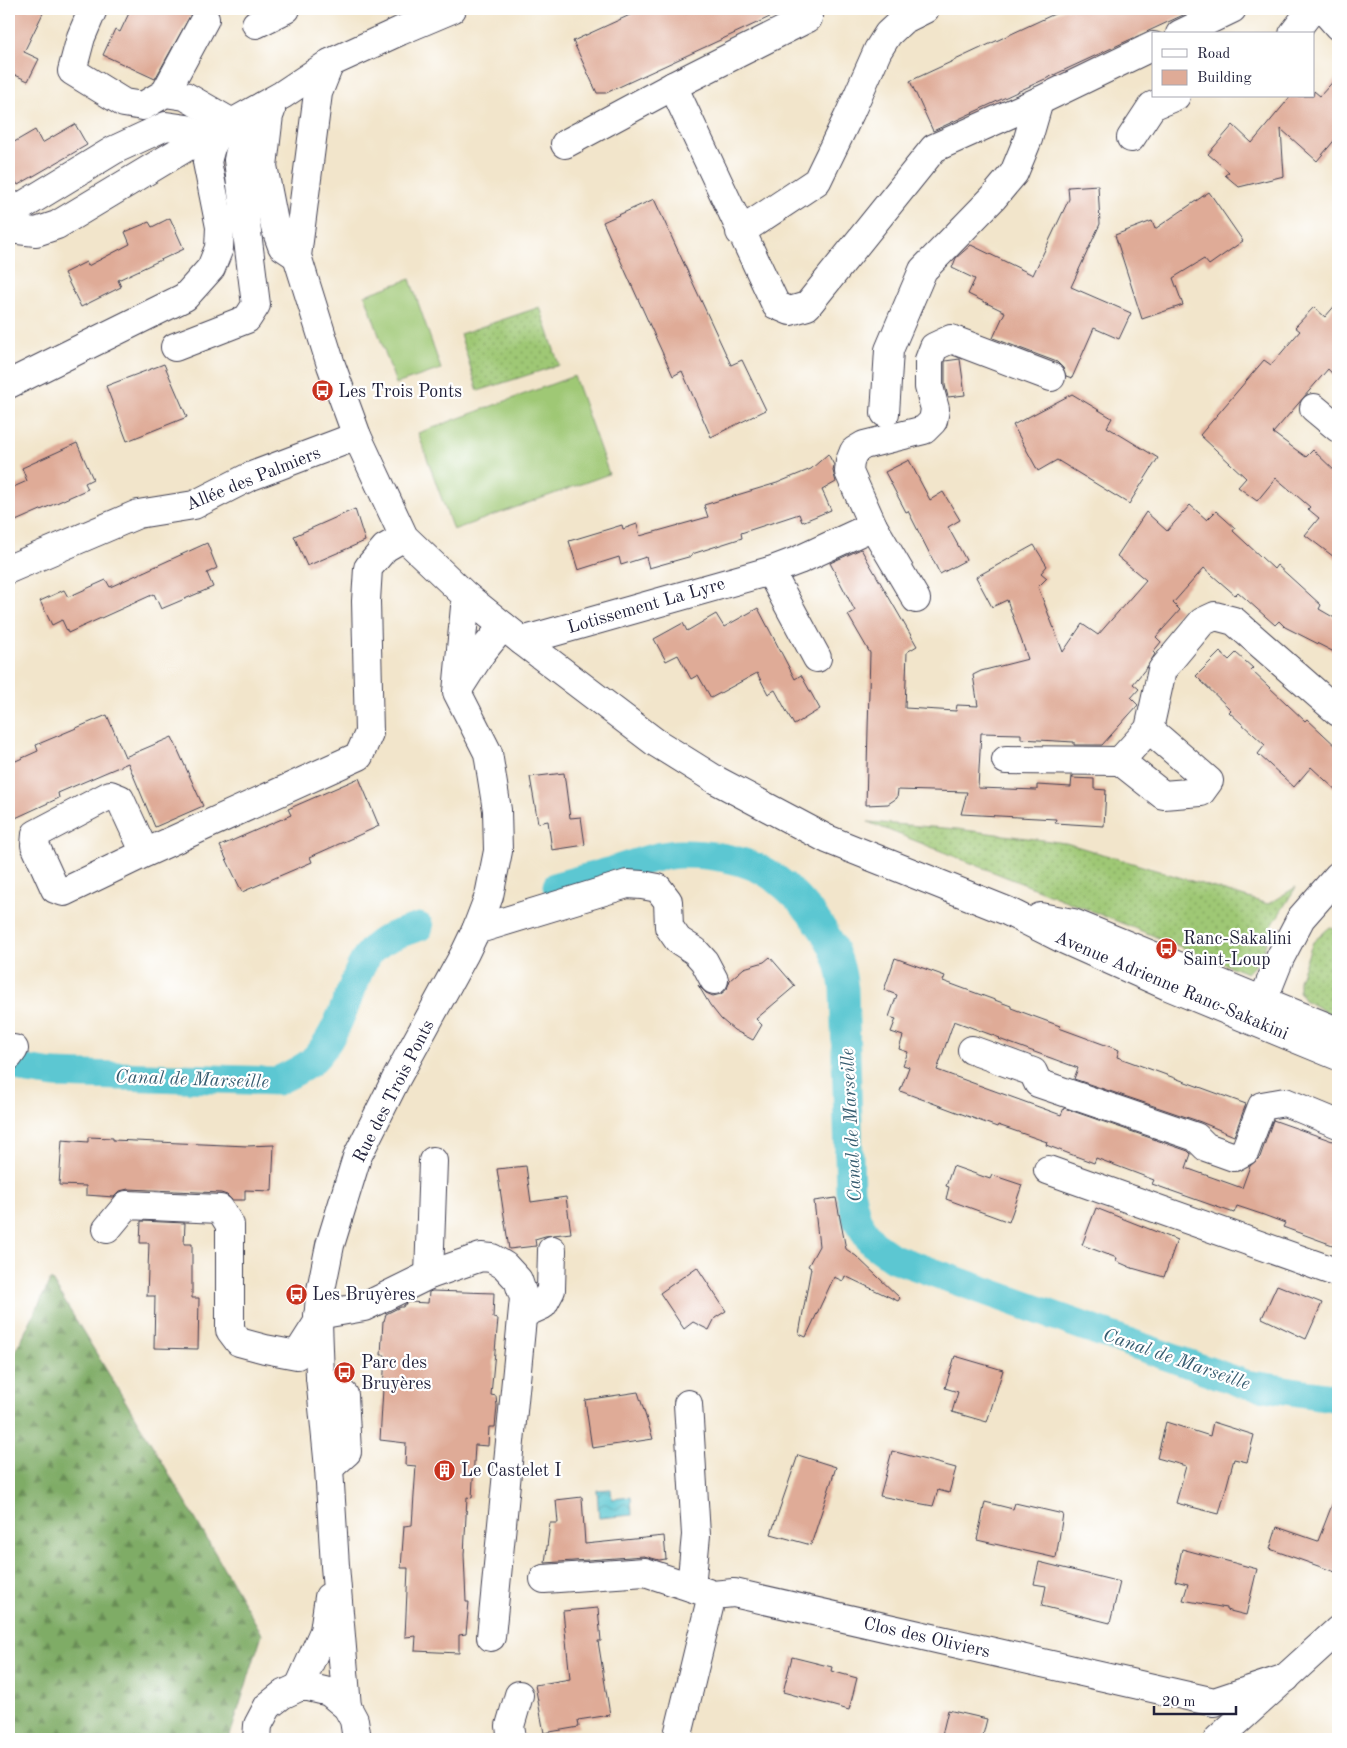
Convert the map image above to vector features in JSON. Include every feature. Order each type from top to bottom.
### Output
[{"type":"street","points":[[93,9],[72,71],[124,103],[143,106],[165,93],[206,19]]},
{"type":"street","points":[[256,24],[286,9]]},
{"type":"street","points":[[740,232],[817,181],[888,34],[903,20],[925,9]]},
{"type":"street","points":[[1184,32],[1232,9]]},
{"type":"street","points":[[1295,32],[1312,9]]},
{"type":"street","points":[[1323,9],[1338,26]]},
{"type":"street","points":[[175,347],[247,319],[256,305],[238,160],[239,151],[244,141],[275,105],[330,63],[446,10]]},
{"type":"street","points":[[565,144],[673,86],[808,18]]},
{"type":"street","points":[[673,86],[740,232],[776,305],[790,311],[807,306],[934,148],[1040,101],[1152,46]]},
{"type":"street","points":[[330,63],[318,93],[296,256],[331,364],[357,436],[404,537],[466,596],[512,633],[482,652],[457,692]]},
{"type":"street","points":[[165,93],[185,96],[232,123]]},
{"type":"street","points":[[1132,138],[1152,106],[1171,98]]},
{"type":"street","points":[[885,413],[889,350],[923,270],[1014,174],[1040,101]]},
{"type":"street","points":[[9,228],[36,232],[57,225],[185,148],[206,142],[232,123],[275,105]]},
{"type":"street","points":[[275,105],[263,166],[274,226],[282,246],[296,256]]},
{"type":"street","points":[[9,214],[114,150],[166,126],[187,129],[206,142]]},
{"type":"street","points":[[9,384],[185,297],[211,268],[219,248],[220,227],[206,162],[206,142]]},
{"type":"street","points":[[916,599],[873,526],[849,472],[850,461],[854,451],[864,445],[924,430],[933,421],[935,409],[929,387],[929,360],[934,347],[950,339],[1051,377]]},
{"type":"street","points":[[1314,408],[1338,428]]},
{"type":"street","name":"Allée des Palmiers","points":[[9,569],[138,514],[194,506],[249,477],[357,436]]},
{"type":"street","name":"Lotissement La Lyre","points":[[512,633],[770,571],[799,560],[873,526]]},
{"type":"street","points":[[145,853],[359,756],[369,733],[366,601],[368,568],[385,548],[404,537]]},
{"type":"street","points":[[770,571],[818,658]]},
{"type":"street","points":[[457,692],[466,596]]},
{"type":"street","points":[[1120,761],[1149,729],[1162,670],[1202,622],[1215,616],[1234,621],[1338,712]]},
{"type":"street","name":"Avenue Adrienne Ranc-Sakakini","points":[[512,633],[654,742],[716,780],[827,839],[1007,911],[1072,923],[1259,1012],[1338,1056]]},
{"type":"street","name":"Rue des Trois Ponts","points":[[356,1739],[354,1720],[347,1707],[335,1566],[329,1468],[320,1377],[318,1318],[320,1295],[330,1245],[357,1157],[396,1079],[476,930],[489,896],[498,851],[497,810],[488,753],[457,692]]},
{"type":"street","points":[[1006,760],[1120,761],[1163,795],[1201,792],[1208,781],[1149,729]]},
{"type":"street","points":[[1259,1012],[1280,958],[1301,918],[1338,876]]},
{"type":"street","points":[[476,930],[627,884],[658,888],[668,901],[669,927],[678,940],[695,951],[704,960],[714,980]]},
{"type":"street","name":"Avenue Adrienne Ranc-Sakakini","points":[[1259,1012],[1338,1033]]},
{"type":"street","points":[[972,1050],[1032,1072],[1038,1083],[1196,1138],[1206,1147],[1234,1157],[1245,1151],[1262,1106],[1284,1102],[1338,1124]]},
{"type":"street","points":[[429,1275],[433,1161]]},
{"type":"street","points":[[1048,1170],[1338,1273]]},
{"type":"street","points":[[107,1229],[127,1205],[220,1209],[230,1225],[230,1330],[239,1342],[297,1355],[318,1318],[364,1307],[429,1275],[481,1257],[492,1258],[506,1266],[518,1280],[524,1298],[491,1637]]},
{"type":"street","points":[[523,1314],[543,1304],[551,1290],[552,1250]]},
{"type":"street","points":[[677,1739],[701,1591],[688,1404]]},
{"type":"street","name":"Rue des Trois Ponts","points":[[299,1687],[324,1632],[335,1566]]},
{"type":"street","name":"Clos des Oliviers","points":[[544,1579],[645,1572],[701,1591],[734,1593],[1214,1702],[1286,1678]]},
{"type":"street","points":[[1218,1739],[1338,1630]]},
{"type":"street","points":[[257,1739],[258,1725],[268,1706],[282,1695],[299,1687],[329,1692],[347,1707]]},
{"type":"street","points":[[512,1739],[510,1726],[519,1695]]},
{"type":"green space","points":[[410,279],[441,369],[396,384],[365,295]]},
{"type":"green space","points":[[540,307],[559,365],[478,391],[460,334]]},
{"type":"green space","points":[[574,376],[609,474],[453,530],[418,433]]},
{"type":"green space","points":[[868,822],[957,829],[1066,843],[1268,904],[1296,887],[1273,924],[1260,960],[1247,973]]},
{"type":"green space","points":[[1330,927],[1338,929],[1338,1018],[1304,1000],[1299,991],[1299,980],[1313,942]]},
{"type":"green space","points":[[51,1279],[160,1458],[262,1634],[229,1739],[9,1739],[9,1365]]},
{"type":"water","points":[[611,1489],[612,1499],[631,1497],[632,1515],[599,1518],[597,1490]]},
{"type":"building","points":[[9,9],[45,9],[24,52],[39,59],[28,81],[13,74],[9,83]]},
{"type":"building","points":[[131,9],[194,9],[155,79],[103,55],[115,29],[120,32]]},
{"type":"building","points":[[643,9],[787,9],[606,93],[597,93],[573,41]]},
{"type":"building","points":[[1065,9],[1196,9],[933,131],[910,81]]},
{"type":"building","points":[[1338,76],[1338,136],[1317,161],[1281,129],[1284,176],[1239,187],[1225,175],[1229,172],[1208,154],[1233,125],[1252,143],[1289,98],[1314,98],[1314,91],[1320,96]]},
{"type":"building","points":[[75,124],[87,145],[18,185],[9,171],[9,145],[35,130],[42,143]]},
{"type":"building","points":[[1098,185],[1100,224],[1071,287],[1131,313],[1119,339],[1094,328],[1072,378],[1066,376],[1063,368],[1057,362],[993,338],[1005,312],[968,294],[975,279],[952,268],[956,258],[971,245],[1033,275],[1069,199],[1068,187]]},
{"type":"building","points":[[1209,192],[1243,241],[1209,265],[1204,259],[1173,278],[1183,305],[1142,319],[1115,235],[1152,221],[1155,229]]},
{"type":"building","points":[[654,199],[731,365],[742,360],[766,410],[711,437],[682,371],[673,376],[603,222]]},
{"type":"building","points":[[170,218],[184,249],[118,280],[121,287],[81,307],[64,273],[86,262],[88,266],[130,244],[125,232],[149,222],[152,227]]},
{"type":"building","points":[[1338,302],[1338,380],[1328,369],[1273,433],[1306,457],[1313,450],[1338,474],[1338,560],[1305,535],[1319,518],[1308,509],[1310,507],[1276,478],[1257,501],[1238,487],[1246,478],[1200,435],[1264,360],[1271,365],[1300,331],[1295,327],[1314,307],[1325,317]]},
{"type":"building","points":[[960,359],[965,395],[948,397],[945,385],[945,361]]},
{"type":"building","points":[[164,364],[187,417],[127,441],[106,386]]},
{"type":"building","points":[[1072,394],[1112,418],[1107,427],[1158,458],[1129,504],[1057,460],[1038,471],[1013,425]]},
{"type":"building","points":[[77,443],[93,479],[85,483],[88,489],[9,524],[9,489],[27,481],[22,468]]},
{"type":"building","points":[[828,454],[834,465],[833,471],[836,482],[822,490],[831,510],[802,522],[799,514],[741,533],[742,538],[692,554],[692,556],[649,568],[646,557],[621,565],[619,557],[578,570],[569,541],[622,525],[623,529],[637,524],[640,536],[708,517],[704,505],[777,483],[811,469]]},
{"type":"building","points":[[909,460],[930,500],[943,492],[960,520],[948,527],[966,560],[940,574],[908,511],[906,512],[885,472]]},
{"type":"building","points":[[1190,505],[1207,520],[1216,511],[1235,528],[1233,531],[1274,569],[1277,565],[1321,605],[1319,609],[1338,620],[1338,654],[1285,627],[1279,621],[1275,625],[1238,592],[1235,595],[1204,568],[1173,603],[1180,610],[1156,637],[1161,642],[1153,652],[1155,654],[1147,667],[1133,684],[1139,689],[1131,698],[1138,705],[1102,745],[1074,745],[1074,742],[1021,739],[1021,734],[981,733],[978,788],[1037,790],[1037,785],[1071,787],[1072,776],[1074,776],[1072,778],[1094,779],[1094,789],[1106,790],[1104,826],[1055,823],[1056,819],[961,814],[967,792],[898,790],[897,798],[888,804],[866,805],[870,653],[848,615],[855,611],[830,563],[861,549],[917,646],[907,652],[905,708],[956,711],[957,705],[978,706],[973,675],[981,671],[1028,659],[1007,600],[992,607],[976,577],[1034,545],[1047,566],[1041,573],[1047,578],[1038,587],[1063,652],[1082,624],[1098,635],[1146,580],[1117,556],[1146,512],[1167,531]]},
{"type":"building","points":[[355,509],[365,541],[307,566],[294,536]]},
{"type":"building","points":[[207,543],[217,568],[207,573],[213,587],[161,609],[154,594],[68,633],[62,620],[52,625],[40,601],[64,590],[68,597],[106,580],[110,587]]},
{"type":"building","points":[[758,608],[795,679],[801,675],[820,709],[794,725],[775,690],[768,694],[757,673],[711,698],[698,675],[691,679],[678,655],[666,661],[654,639],[683,623],[687,631],[716,614],[724,627]]},
{"type":"building","points":[[1220,652],[1229,660],[1236,653],[1253,668],[1251,670],[1305,721],[1307,719],[1338,748],[1338,792],[1311,767],[1294,787],[1258,754],[1265,745],[1229,712],[1231,710],[1196,676]]},
{"type":"building","points":[[107,715],[125,757],[172,737],[203,806],[155,827],[128,763],[58,793],[59,798],[9,821],[9,764],[38,751],[36,745]]},
{"type":"building","points":[[564,773],[570,818],[581,817],[585,845],[552,850],[548,821],[538,823],[530,777]]},
{"type":"building","points":[[359,778],[379,826],[310,857],[312,862],[242,892],[220,846],[291,815],[288,809]]},
{"type":"building","points":[[770,957],[795,986],[756,1019],[762,1025],[753,1040],[734,1030],[721,1019],[698,985],[706,993],[713,996],[721,994],[727,989],[730,980],[744,968],[764,962]]},
{"type":"building","points":[[895,958],[945,976],[943,981],[1011,1006],[1011,1008],[1060,1026],[1059,1028],[1119,1050],[1117,1057],[1246,1104],[1234,1136],[1201,1122],[1074,1079],[1078,1068],[954,1021],[937,1070],[1061,1115],[1064,1108],[1188,1151],[1191,1154],[1186,1168],[1242,1188],[1250,1166],[1260,1157],[1273,1120],[1338,1143],[1338,1247],[1283,1227],[1285,1223],[1261,1214],[1237,1206],[1234,1213],[1152,1184],[1154,1180],[1096,1158],[1094,1163],[1046,1145],[1047,1142],[998,1125],[997,1127],[900,1091],[909,1067],[903,1065],[908,1052],[899,1049],[903,1036],[891,1032],[896,1019],[889,1017],[897,995],[884,990]]},
{"type":"building","points":[[88,1137],[113,1138],[113,1140],[247,1146],[274,1145],[272,1191],[245,1190],[245,1200],[232,1200],[227,1195],[221,1193],[128,1189],[120,1191],[114,1197],[86,1195],[86,1186],[59,1185],[62,1140],[88,1142]]},
{"type":"building","points":[[526,1166],[531,1202],[566,1197],[571,1233],[535,1239],[536,1246],[509,1249],[497,1169]]},
{"type":"building","points":[[953,1166],[990,1179],[992,1175],[1022,1185],[1009,1222],[946,1199],[949,1187],[946,1186]]},
{"type":"building","points":[[836,1198],[846,1249],[856,1256],[900,1298],[898,1301],[845,1276],[843,1281],[834,1277],[806,1337],[799,1334],[811,1268],[808,1266],[819,1246],[814,1201]]},
{"type":"building","points":[[1096,1208],[1177,1240],[1164,1277],[1132,1268],[1116,1261],[1117,1258],[1082,1245]]},
{"type":"building","points":[[141,1221],[185,1223],[184,1244],[192,1244],[192,1298],[199,1298],[198,1349],[154,1348],[155,1296],[147,1296],[149,1243],[140,1243]]},
{"type":"building","points":[[697,1267],[726,1311],[715,1318],[709,1330],[693,1322],[684,1329],[660,1293]]},
{"type":"building","points":[[1277,1285],[1322,1303],[1306,1339],[1262,1318]]},
{"type":"building","name":"Le Castelet I","points":[[429,1292],[494,1293],[493,1318],[498,1319],[491,1395],[496,1396],[495,1427],[489,1427],[488,1446],[475,1445],[472,1498],[467,1497],[464,1555],[466,1602],[469,1602],[466,1634],[459,1635],[459,1653],[415,1651],[416,1636],[405,1637],[408,1568],[401,1568],[404,1526],[412,1525],[416,1466],[405,1465],[406,1443],[380,1440],[385,1355],[381,1355],[383,1321],[386,1314],[403,1307],[409,1302],[428,1303]]},
{"type":"building","points":[[955,1356],[1003,1370],[987,1422],[952,1412],[958,1392],[945,1388]]},
{"type":"building","points":[[638,1392],[653,1439],[592,1448],[585,1400]]},
{"type":"building","points":[[1166,1422],[1210,1436],[1213,1422],[1254,1435],[1247,1462],[1234,1459],[1219,1514],[1176,1503],[1186,1466],[1157,1458]]},
{"type":"building","points":[[892,1451],[956,1468],[949,1493],[938,1490],[933,1506],[880,1496]]},
{"type":"building","points":[[798,1455],[836,1467],[811,1545],[771,1534]]},
{"type":"building","points":[[1337,1492],[1338,1573],[1270,1549],[1277,1527],[1318,1541]]},
{"type":"building","points":[[582,1497],[585,1544],[664,1536],[666,1559],[659,1560],[644,1556],[545,1563],[550,1523],[558,1523],[556,1500]]},
{"type":"building","points":[[985,1502],[1013,1509],[1015,1503],[1063,1514],[1056,1558],[977,1540]]},
{"type":"building","points":[[1182,1549],[1257,1569],[1246,1615],[1226,1610],[1226,1608],[1183,1600],[1188,1584],[1175,1581]]},
{"type":"building","points":[[1039,1562],[1120,1582],[1110,1623],[1042,1606],[1046,1586],[1034,1584]]},
{"type":"building","points":[[598,1608],[601,1641],[598,1641],[610,1715],[578,1720],[579,1727],[544,1733],[535,1685],[570,1679],[563,1611]]},
{"type":"building","points":[[792,1657],[832,1667],[831,1671],[857,1678],[849,1710],[783,1692]]},
{"type":"building","points":[[948,1710],[987,1719],[982,1739],[941,1739]]},
{"type":"waterway","name":"Canal de Marseille","points":[[557,886],[655,858],[673,854],[692,854],[722,857],[760,869],[785,886],[809,910],[828,938],[842,975],[850,1191],[857,1220],[872,1243],[893,1258],[1245,1384],[1338,1398]]},
{"type":"waterway","name":"Canal de Marseille","points":[[9,1061],[27,1070],[54,1074],[277,1081],[311,1062],[326,1044],[337,1024],[362,965],[371,951],[389,938],[419,927]]},
{"type":"place","name":"Les Trois Ponts","points":[[322,391]]},
{"type":"place","name":"Ranc-Sakalini Saint-Loup","points":[[1167,948]]},
{"type":"place","name":"Les Bruyères","points":[[296,1294]]},
{"type":"place","name":"Parc des Bruyères","points":[[345,1372]]},
{"type":"place","name":"Le Castelet I","points":[[445,1470]]}]
